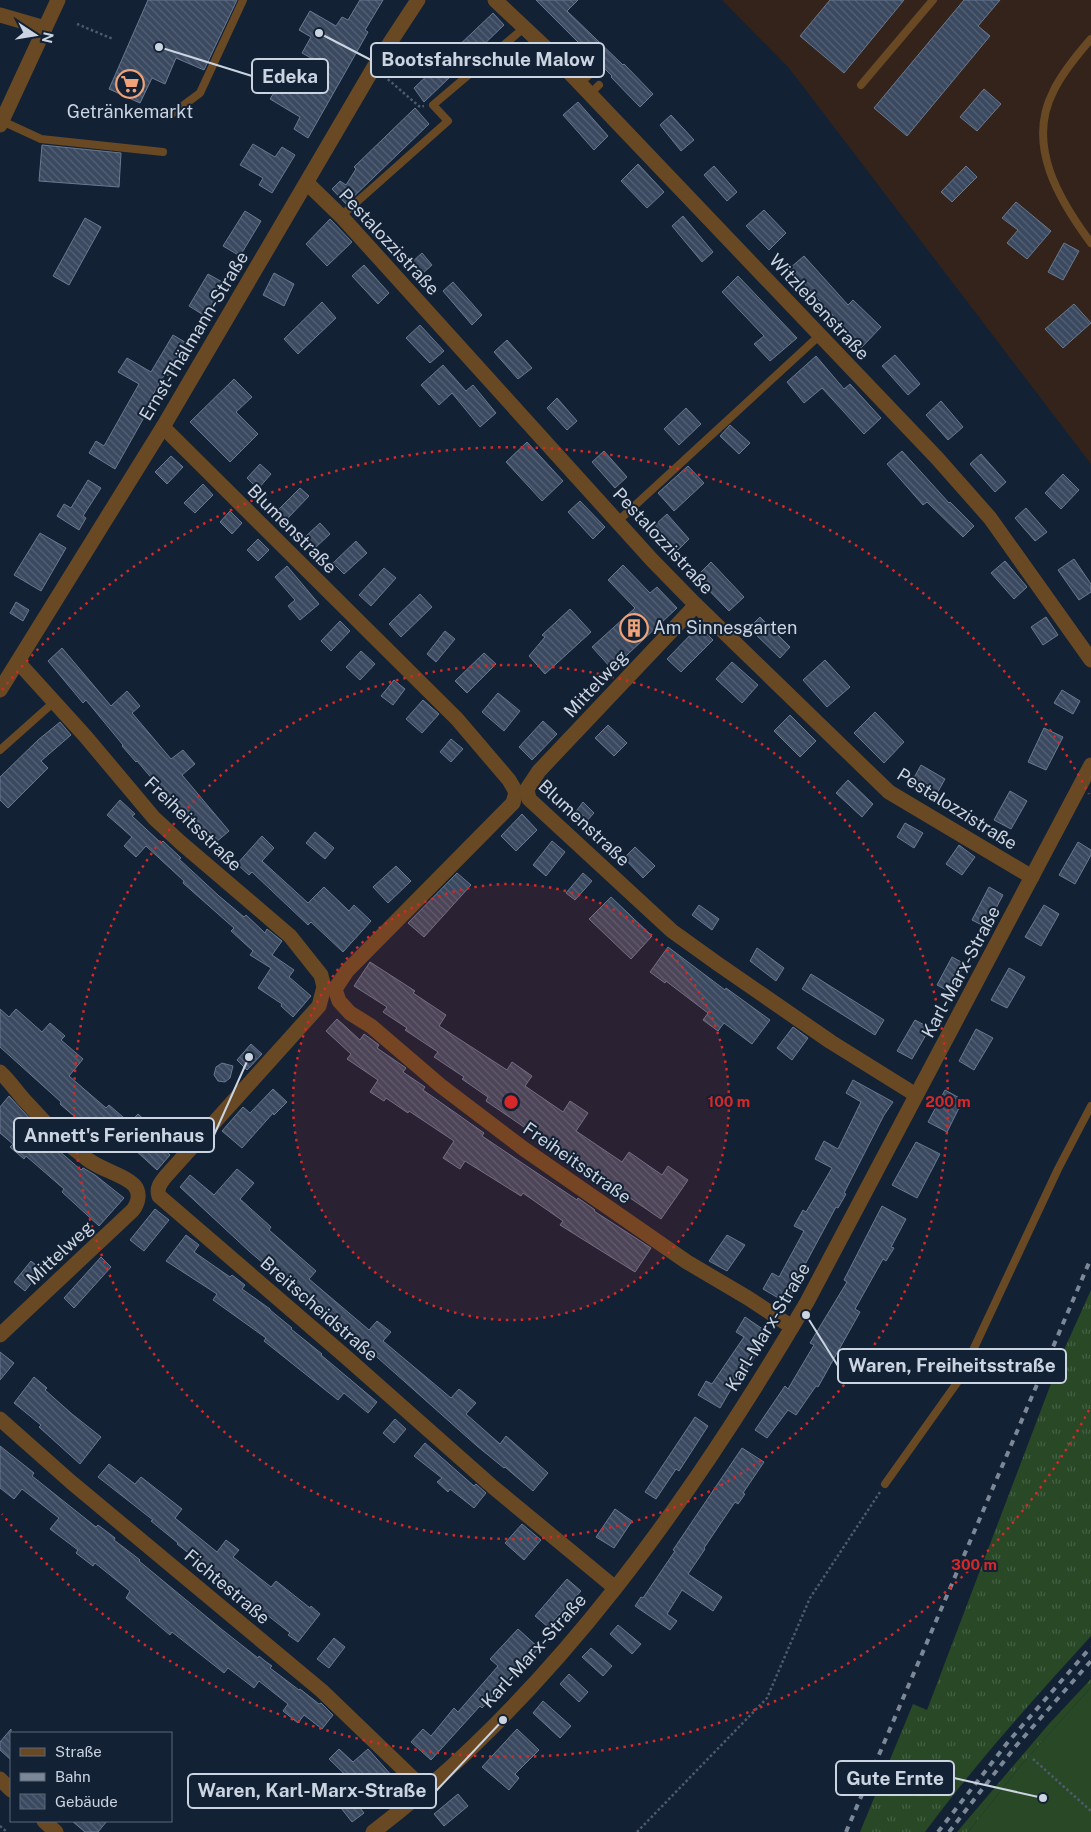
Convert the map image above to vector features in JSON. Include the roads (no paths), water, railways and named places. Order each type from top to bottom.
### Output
[{"type":"street","points":[[1,123],[58,0]]},
{"type":"street","name":"Ernst-Thälmann-Straße","points":[[0,690],[163,427],[374,67],[418,0]]},
{"type":"street","name":"Witzlebenstraße","points":[[500,2],[550,44],[589,84],[636,138],[777,282],[818,329],[897,411],[990,518],[1091,660]]},
{"type":"street","points":[[0,15],[46,28]]},
{"type":"street","name":"Pestalozzistraße","points":[[307,183],[341,216],[618,520],[646,554],[889,792],[1032,877]]},
{"type":"street","name":"Blumenstraße","points":[[163,427],[457,719],[530,802],[672,931],[831,1042],[916,1095]]},
{"type":"street","name":"Mittelweg","points":[[521,791],[696,605]]},
{"type":"street","name":"Freiheitsstraße","points":[[18,662],[154,818],[290,936],[321,975],[338,1001],[350,1013],[371,1026],[441,1086],[516,1143],[664,1247],[748,1298],[792,1328]]},
{"type":"street","name":"Karl-Marx-Straße","points":[[373,1832],[425,1790],[487,1731],[544,1672],[614,1587],[671,1513],[716,1447],[792,1328],[1091,765]]},
{"type":"street","points":[[158,1192],[159,1186],[166,1176],[319,1006],[330,988],[513,803],[521,791]]},
{"type":"street","points":[[0,1072],[36,1113],[86,1159],[131,1183],[137,1189],[138,1194]]},
{"type":"street","name":"Breitscheidstraße","points":[[158,1192],[163,1200],[346,1357],[492,1487],[614,1587]]},
{"type":"street","name":"Mittelweg","points":[[0,1335],[133,1210],[137,1204],[138,1194]]},
{"type":"street","name":"Fichtestraße","points":[[0,1419],[71,1482],[322,1690],[425,1790]]},
{"type":"street","points":[[0,1779],[10,1789]]},
{"type":"street","points":[[45,1822],[56,1832]]},
{"type":"lane","points":[[173,113],[200,93],[243,0]]},
{"type":"lane","points":[[861,85],[934,0]]},
{"type":"lane","points":[[341,216],[448,121],[434,105],[533,30]]},
{"type":"lane","points":[[1091,39],[1061,78],[1053,92],[1048,104],[1043,132],[1047,166],[1058,192],[1091,242]]},
{"type":"lane","points":[[1,123],[41,139],[162,152]]},
{"type":"lane","points":[[618,520],[818,329]]},
{"type":"lane","points":[[0,750],[54,702]]},
{"type":"lane","points":[[885,1484],[959,1380],[1058,1169],[1091,1106]]},
{"type":"lane","points":[[138,1194],[158,1192]]},
{"type":"railway","points":[[846,1832],[1091,1258]]},
{"type":"railway","points":[[938,1832],[1008,1742],[1091,1647]]},
{"type":"railway","points":[[949,1832],[1015,1747],[1091,1661]]},
{"type":"place","name":"Bootsfahrschule Malow","points":[[319,33]]},
{"type":"place","name":"Edeka","points":[[159,47]]},
{"type":"place","name":"Getränkemarkt","points":[[130,84]]},
{"type":"place","name":"Am Sinnesgarten","points":[[634,628]]},
{"type":"place","name":"Annett's Ferienhaus","points":[[249,1057]]},
{"type":"place","name":"Waren, Freiheitsstraße","points":[[806,1315]]},
{"type":"place","name":"Waren, Karl-Marx-Straße","points":[[503,1720]]},
{"type":"place","name":"Gute Ernte","points":[[1043,1798]]}]
